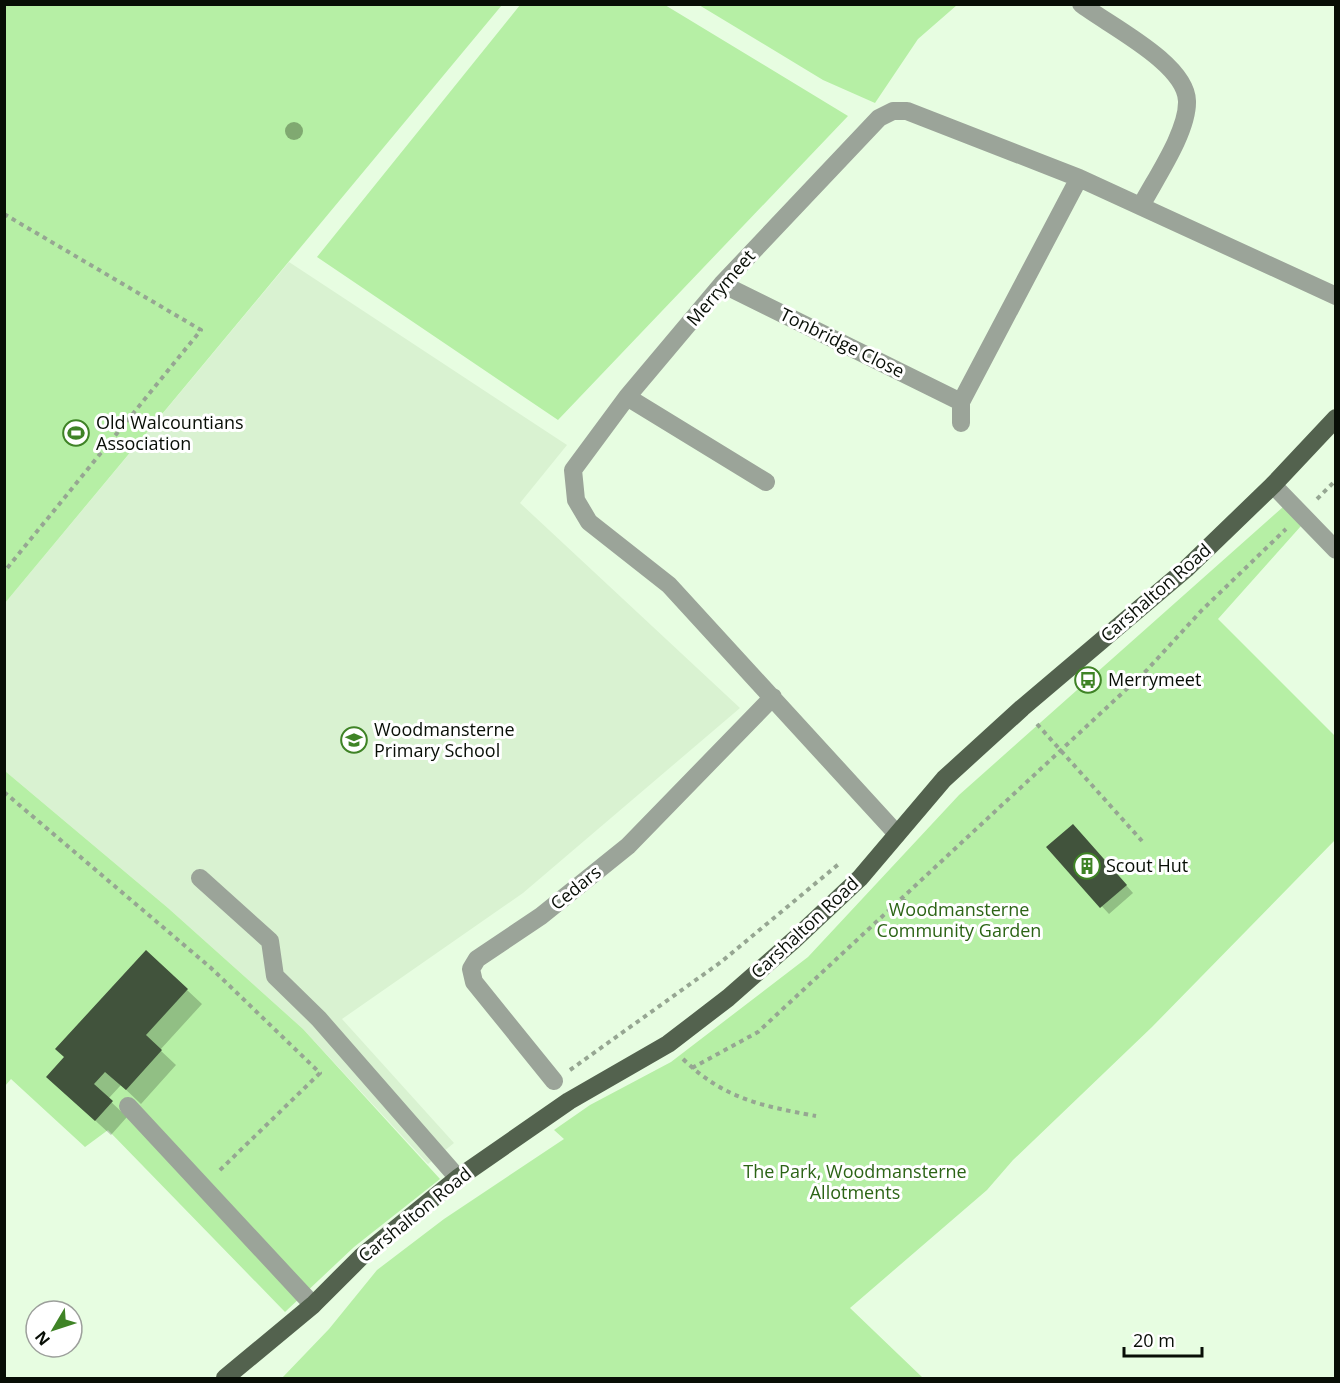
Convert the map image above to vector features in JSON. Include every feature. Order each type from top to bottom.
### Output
[{"type":"main road","name":"Carshalton Road","points":[[225,1378],[314,1305],[361,1257],[458,1178],[570,1101],[668,1044],[728,998],[860,878],[944,779],[1022,708],[1186,570],[1273,485],[1335,418]]},
{"type":"street","points":[[1081,4],[1168,66],[1180,83],[1187,100],[1173,145],[1141,206]]},
{"type":"street","name":"Merrymeet","points":[[897,834],[669,585],[589,522],[576,500],[573,470],[627,397],[722,284],[879,118],[892,111],[908,111],[1079,178],[1335,296]]},
{"type":"street","points":[[961,423],[961,402],[1079,178]]},
{"type":"street","name":"Tonbridge Close","points":[[722,284],[961,402]]},
{"type":"street","points":[[627,397],[765,482]]},
{"type":"street","points":[[1273,485],[1335,550]]},
{"type":"street","name":"Cedars","points":[[554,1081],[474,982],[471,969],[477,959],[541,916],[628,846],[772,697]]},
{"type":"street","points":[[200,878],[270,941],[275,976],[319,1019],[447,1161],[458,1178]]},
{"type":"street","points":[[128,1106],[314,1305]]},
{"type":"path","points":[[4,214],[201,330],[4,572]]},
{"type":"path","points":[[816,1116],[756,1104],[724,1092],[692,1068],[758,1032],[1146,671],[1202,610],[1335,480]]},
{"type":"path","points":[[1022,708],[1142,840]]},
{"type":"path","points":[[4,792],[211,968],[320,1073],[204,1186]]},
{"type":"path","points":[[554,1081],[721,962],[844,860]]},
{"type":"path","points":[[903,899],[911,909]]},
{"type":"shaded area","name":"Woodmansterne Primary School","points":[[289,262],[567,445],[520,503],[740,708],[523,893],[342,1019],[454,1143],[428,1164],[303,1029],[168,908],[5,771],[5,603]]},
{"type":"green space","name":"Old Walcountians Association","points":[[4,5],[502,5],[5,603],[4,603]]},
{"type":"green space","points":[[520,5],[665,5],[848,116],[558,420],[317,257]]},
{"type":"green space","points":[[699,5],[957,5],[918,39],[875,103],[823,80]]},
{"type":"green space","points":[[1283,507],[1301,526],[1218,619],[1335,736],[1335,840],[1152,1027],[1013,1160],[987,1190],[850,1308],[923,1378],[282,1378],[329,1329],[377,1270],[444,1219],[564,1139],[554,1130],[590,1105],[671,1062],[808,957],[959,795]]},
{"type":"green space","points":[[5,771],[168,908],[303,1029],[440,1179],[354,1247],[285,1312],[108,1130],[85,1147],[11,1079],[5,1086]]},
{"type":"building","name":"Scout Hut","points":[[1073,824],[1127,885],[1100,908],[1046,847]]},
{"type":"building","points":[[146,950],[188,989],[146,1035],[162,1050],[126,1090],[105,1072],[94,1084],[113,1101],[95,1121],[46,1077],[64,1057],[55,1049]]},
{"type":"place","name":"Old Walcountians Association","points":[[76,433]]},
{"type":"place","name":"Merrymeet","points":[[1088,680]]},
{"type":"place","name":"Woodmansterne Primary School","points":[[354,740]]},
{"type":"place","name":"Scout Hut","points":[[1087,866]]},
{"type":"park label","name":"Woodmansterne Community Garden","points":[[959,920]]},
{"type":"park label","name":"The Park, Woodmansterne Allotments","points":[[855,1182]]}]
